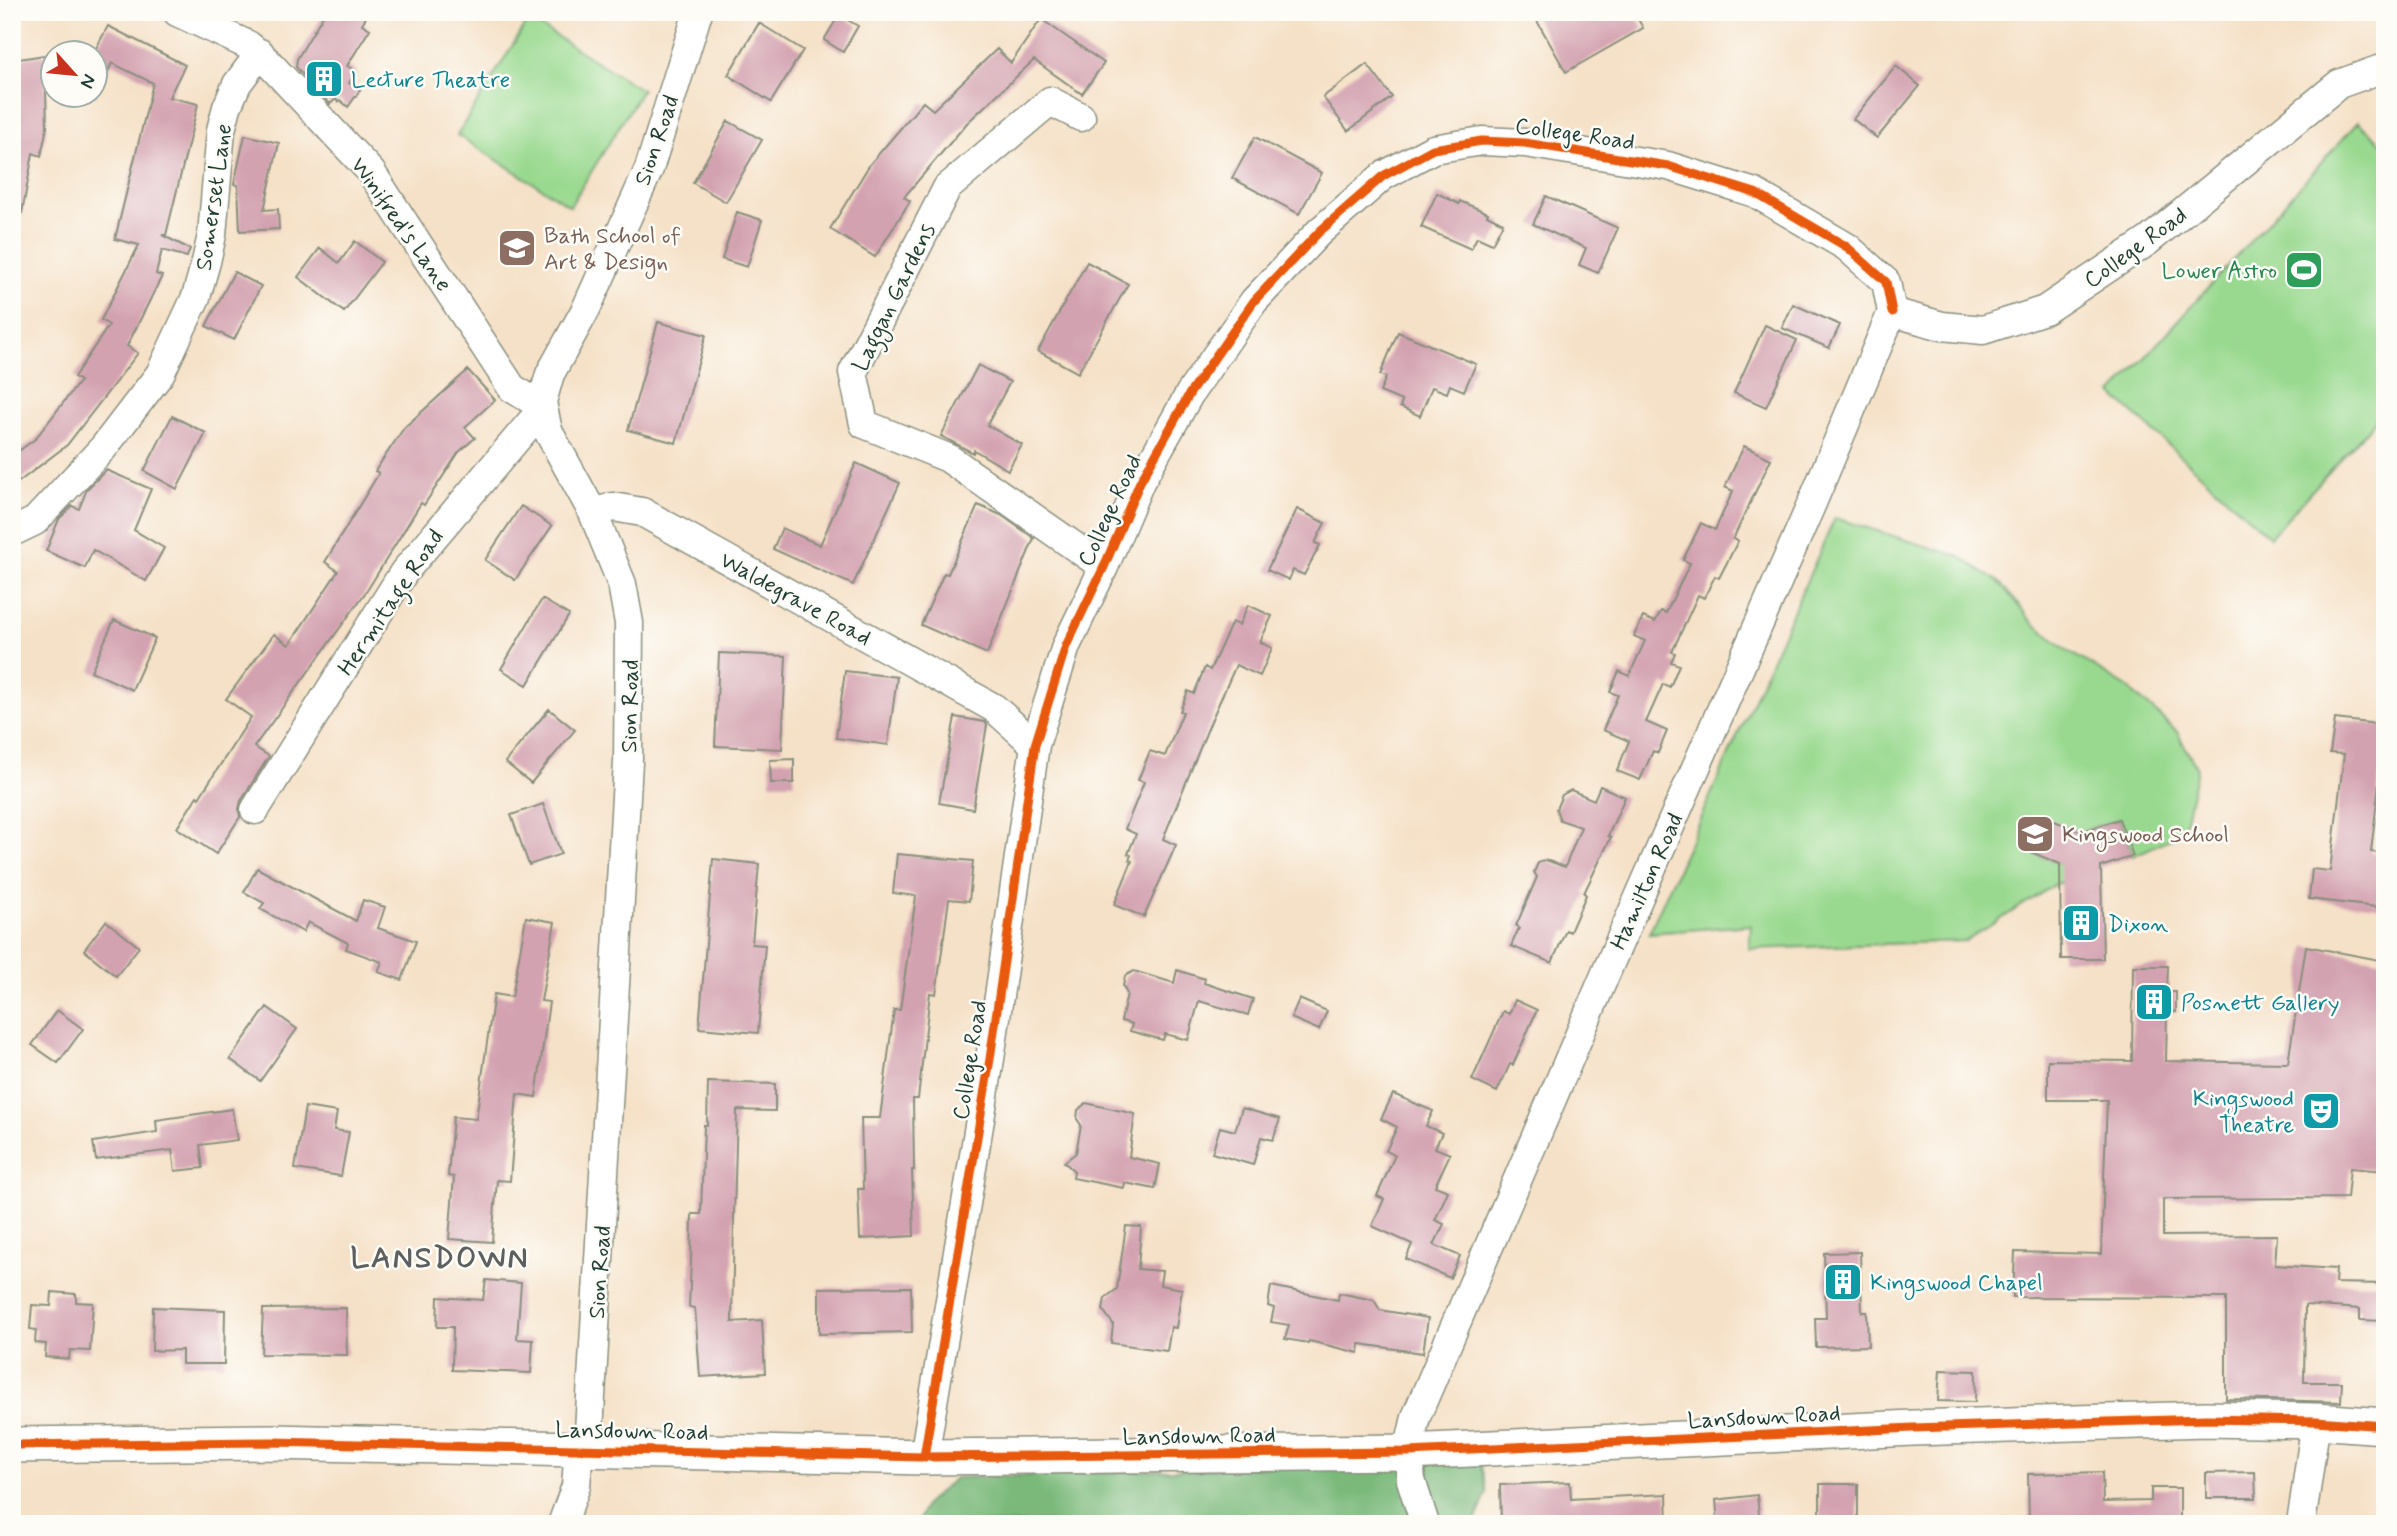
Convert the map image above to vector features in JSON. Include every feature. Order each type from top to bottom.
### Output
[{"type":"street","name":"Winifred's Lane","points":[[177,12],[260,53],[371,172],[512,388],[543,405]]},
{"type":"street","name":"Sion Road","points":[[562,1524],[576,1486],[584,1448],[627,775],[629,623],[622,584],[593,513],[548,431],[543,405],[550,374],[586,309],[649,169],[698,12]]},
{"type":"street","name":"Somerset Lane","points":[[12,532],[35,522],[104,447],[160,374],[196,297],[206,262],[212,235],[221,130],[227,107],[237,84],[260,53]]},
{"type":"street","name":"College Road","points":[[924,1457],[990,1059],[1034,745],[1046,706],[1066,646],[1104,567],[1140,482],[1190,393],[1254,301],[1319,232],[1383,176],[1433,149],[1482,141],[1525,143],[1668,166],[1755,193],[1847,247],[1886,282],[1892,312],[1942,326],[1983,330],[2045,310],[2148,241],[2339,84],[2378,70],[2385,71]]},
{"type":"street","name":"Laggan Gardens","points":[[1082,117],[1050,101],[947,188],[853,372],[864,424],[948,458],[1104,567]]},
{"type":"street","name":"Hamilton Road","points":[[1408,1452],[1416,1417],[1892,312]]},
{"type":"street","name":"Hermitage Road","points":[[255,810],[404,572],[543,405]]},
{"type":"street","name":"Waldegrave Road","points":[[593,513],[613,508],[642,512],[994,708],[1034,745]]},
{"type":"street","points":[[994,708],[1046,706]]},
{"type":"street","name":"Lansdown Road","points":[[12,1445],[272,1443],[924,1457],[1408,1452],[1927,1427],[2206,1419],[2316,1421],[2385,1426]]},
{"type":"street","points":[[2301,1524],[2316,1421]]},
{"type":"street","points":[[1408,1452],[1411,1480],[1425,1524]]},
{"type":"green space","points":[[529,19],[642,90],[570,206],[457,135]]},
{"type":"green space","name":"Lower Astro","points":[[2358,122],[2385,146],[2385,410],[2270,537],[2112,394]]},
{"type":"green space","points":[[1835,518],[1958,556],[1999,582],[2033,623],[2068,651],[2127,687],[2177,732],[2197,769],[2183,833],[2133,856],[2119,819],[2026,850],[2075,870],[2068,879],[1966,941],[1749,949],[1751,925],[1649,933]]},
{"type":"green space","points":[[1465,1459],[1481,1466],[1487,1493],[1474,1524],[917,1524],[925,1505],[955,1478]]},
{"type":"building","points":[[325,12],[369,12],[362,24],[370,29],[347,66],[356,71],[349,83],[360,90],[348,107],[336,99],[330,104],[296,67],[297,59]]},
{"type":"building","points":[[1532,12],[1634,12],[1643,28],[1566,72]]},
{"type":"building","points":[[839,15],[858,26],[843,52],[824,40]]},
{"type":"building","points":[[1041,19],[1104,63],[1082,94],[1034,60],[967,123],[904,197],[910,201],[875,257],[830,229],[870,164],[923,102],[933,110],[997,49],[1011,63]]},
{"type":"building","points":[[759,23],[803,50],[771,102],[728,75]]},
{"type":"building","points":[[108,26],[185,65],[169,97],[198,104],[166,235],[162,235],[190,249],[187,257],[162,250],[156,274],[162,276],[127,346],[138,353],[67,445],[12,487],[12,456],[35,439],[80,381],[74,377],[109,325],[101,320],[139,245],[115,239],[153,83],[112,63],[108,71],[108,38],[102,38]]},
{"type":"building","points":[[38,56],[38,108],[46,108],[47,127],[41,156],[33,153],[22,213],[12,212],[12,60]]},
{"type":"building","points":[[1367,64],[1392,97],[1348,131],[1323,97]]},
{"type":"building","points":[[1896,66],[1920,86],[1877,138],[1853,119]]},
{"type":"building","points":[[728,121],[762,140],[726,202],[693,183]]},
{"type":"building","points":[[245,135],[279,143],[264,210],[278,209],[279,229],[240,231],[238,185],[234,184]]},
{"type":"building","points":[[1255,137],[1322,173],[1299,214],[1232,178]]},
{"type":"building","points":[[1437,193],[1459,204],[1460,201],[1488,213],[1487,215],[1503,223],[1492,244],[1477,237],[1471,249],[1421,227]]},
{"type":"building","points":[[1546,196],[1618,228],[1598,273],[1579,265],[1586,248],[1533,224]]},
{"type":"building","points":[[737,212],[762,220],[747,267],[722,259]]},
{"type":"building","points":[[355,241],[382,262],[344,312],[298,277],[320,248],[339,263]]},
{"type":"building","points":[[1087,262],[1128,284],[1078,373],[1038,351]]},
{"type":"building","points":[[234,272],[261,286],[234,340],[206,326]]},
{"type":"building","points":[[1793,304],[1840,325],[1829,348],[1782,328]]},
{"type":"building","points":[[658,322],[706,335],[676,443],[628,430]]},
{"type":"building","points":[[1765,325],[1797,340],[1766,407],[1734,393]]},
{"type":"building","points":[[1398,332],[1476,364],[1464,391],[1450,385],[1447,393],[1432,387],[1420,416],[1400,407],[1402,401],[1380,392],[1386,377],[1380,375]]},
{"type":"building","points":[[978,365],[1010,382],[987,425],[1022,445],[1008,470],[974,450],[973,453],[941,436]]},
{"type":"building","points":[[468,370],[495,400],[465,427],[475,438],[459,452],[424,505],[421,503],[368,589],[254,747],[269,756],[241,801],[240,817],[216,854],[177,828],[251,717],[226,699],[274,634],[289,645],[338,571],[325,562],[379,473],[375,471],[404,428]]},
{"type":"building","points":[[172,416],[206,433],[177,489],[144,471]]},
{"type":"building","points":[[1744,446],[1771,459],[1733,539],[1738,541],[1719,578],[1715,576],[1704,598],[1698,595],[1672,652],[1675,653],[1671,662],[1679,665],[1670,687],[1663,684],[1646,722],[1667,731],[1658,753],[1653,751],[1640,780],[1617,771],[1629,741],[1603,730],[1618,695],[1610,692],[1619,671],[1629,676],[1645,641],[1634,636],[1643,617],[1655,622],[1661,611],[1666,613],[1690,563],[1683,560],[1701,523],[1715,530],[1733,491],[1725,487]]},
{"type":"building","points":[[856,463],[900,483],[853,585],[773,549],[782,528],[820,545]]},
{"type":"building","points":[[106,470],[151,489],[134,530],[164,548],[146,581],[93,550],[85,568],[46,551],[59,519],[72,506],[79,509],[87,489]]},
{"type":"building","points":[[978,505],[1001,515],[1034,538],[987,654],[921,625],[944,573],[948,574]]},
{"type":"building","points":[[521,506],[552,526],[515,580],[485,560]]},
{"type":"building","points":[[1297,509],[1325,523],[1315,543],[1320,545],[1304,575],[1293,570],[1289,580],[1267,570]]},
{"type":"building","points":[[542,599],[569,615],[527,685],[501,669]]},
{"type":"building","points":[[1248,605],[1272,616],[1260,642],[1272,648],[1260,676],[1236,665],[1163,839],[1176,845],[1144,917],[1114,905],[1132,861],[1129,860],[1131,855],[1128,854],[1136,834],[1125,829],[1144,782],[1138,780],[1150,751],[1165,756],[1183,712],[1180,711],[1188,691],[1194,694],[1205,667],[1210,670],[1232,622],[1239,625]]},
{"type":"building","points":[[114,620],[155,638],[132,690],[91,671]]},
{"type":"building","points":[[719,653],[786,656],[782,749],[715,746]]},
{"type":"building","points":[[845,671],[897,677],[888,745],[836,738]]},
{"type":"building","points":[[549,709],[575,730],[531,783],[505,762]]},
{"type":"building","points":[[955,717],[985,722],[987,725],[973,809],[939,803]]},
{"type":"building","points":[[2335,719],[2385,725],[2385,775],[2380,774],[2371,852],[2385,854],[2385,908],[2309,899],[2312,869],[2330,871],[2344,754],[2330,753]]},
{"type":"building","points":[[794,759],[794,783],[771,783],[770,760]]},
{"type":"building","points":[[1600,786],[1625,797],[1608,836],[1611,837],[1584,893],[1586,895],[1570,932],[1566,930],[1552,963],[1511,946],[1519,928],[1516,926],[1537,877],[1534,872],[1538,863],[1546,860],[1565,867],[1581,827],[1560,820],[1556,809],[1562,795],[1571,790],[1594,800]]},
{"type":"building","points":[[543,804],[561,854],[529,865],[511,815]]},
{"type":"building","name":"Dixon","points":[[2040,815],[2081,832],[2119,819],[2133,856],[2101,867],[2103,959],[2061,959],[2060,864],[2026,850]]},
{"type":"building","points":[[897,854],[973,861],[969,901],[949,899],[936,994],[930,993],[918,1099],[913,1099],[914,1236],[860,1239],[858,1189],[863,1189],[861,1118],[880,1118],[894,1010],[900,1010],[916,896],[893,893]]},
{"type":"building","points":[[713,859],[759,864],[752,944],[765,945],[758,1033],[699,1028]]},
{"type":"building","points":[[257,868],[356,921],[363,900],[385,907],[378,928],[416,941],[402,980],[378,972],[382,962],[346,949],[348,943],[308,922],[303,932],[260,909],[264,903],[244,892]]},
{"type":"building","points":[[526,917],[555,922],[541,1001],[549,1002],[536,1097],[517,1094],[510,1181],[497,1180],[492,1242],[449,1239],[454,1177],[448,1176],[453,1117],[476,1119],[494,994],[512,997]]},
{"type":"building","points":[[106,921],[139,947],[116,976],[84,950]]},
{"type":"building","points":[[2306,946],[2385,961],[2385,1171],[2350,1168],[2347,1198],[2163,1199],[2163,1236],[2277,1235],[2275,1265],[2336,1269],[2335,1283],[2385,1284],[2385,1321],[2360,1320],[2360,1309],[2305,1305],[2304,1382],[2342,1382],[2341,1402],[2226,1399],[2226,1298],[2013,1297],[2015,1252],[2101,1254],[2107,1100],[2048,1100],[2048,1060],[2132,1061],[2133,966],[2168,966],[2167,992],[2176,992],[2176,1012],[2167,1012],[2166,1061],[2288,1063]]},
{"type":"building","points":[[1177,970],[1205,979],[1204,983],[1253,999],[1248,1015],[1199,1001],[1188,1040],[1165,1034],[1163,1040],[1130,1031],[1132,1024],[1121,1021],[1127,994],[1123,986],[1125,976],[1134,971],[1174,983]]},
{"type":"building","points":[[1299,999],[1327,1011],[1319,1030],[1291,1018]]},
{"type":"building","points":[[1515,1000],[1537,1010],[1513,1065],[1510,1064],[1497,1092],[1472,1080],[1503,1011],[1509,1014]]},
{"type":"building","points":[[267,1007],[297,1029],[260,1081],[230,1059]]},
{"type":"building","points":[[57,1010],[83,1029],[58,1063],[32,1045]]},
{"type":"building","points":[[708,1082],[775,1084],[775,1111],[737,1110],[732,1322],[762,1320],[765,1373],[700,1377],[695,1308],[689,1307],[692,1214],[701,1214]]},
{"type":"building","points":[[1393,1094],[1433,1111],[1426,1126],[1442,1133],[1435,1148],[1450,1154],[1435,1186],[1448,1191],[1435,1220],[1444,1224],[1434,1245],[1460,1256],[1450,1278],[1406,1259],[1412,1244],[1372,1226],[1384,1199],[1377,1196],[1395,1155],[1386,1151],[1397,1127],[1381,1119]]},
{"type":"building","points":[[1086,1103],[1135,1114],[1129,1157],[1160,1164],[1155,1189],[1125,1183],[1124,1188],[1073,1178],[1074,1171],[1064,1162],[1076,1153],[1081,1125],[1077,1119],[1078,1110]]},
{"type":"building","points":[[305,1107],[337,1112],[334,1130],[349,1132],[341,1176],[295,1169]]},
{"type":"building","points":[[1242,1108],[1280,1119],[1273,1140],[1261,1137],[1253,1165],[1212,1153],[1220,1127],[1235,1131]]},
{"type":"building","points":[[232,1109],[237,1140],[200,1145],[203,1168],[175,1171],[172,1150],[96,1160],[93,1142],[157,1132],[156,1120]]},
{"type":"building","points":[[1126,1226],[1141,1227],[1138,1269],[1162,1271],[1160,1285],[1182,1289],[1176,1328],[1171,1327],[1167,1351],[1111,1343],[1113,1324],[1103,1310],[1105,1298],[1117,1289]]},
{"type":"building","name":"Kingswood Chapel","points":[[1860,1252],[1862,1312],[1867,1312],[1868,1346],[1816,1347],[1815,1318],[1826,1318],[1824,1253]]},
{"type":"building","points":[[486,1280],[521,1283],[517,1339],[533,1340],[531,1373],[452,1370],[453,1327],[437,1327],[438,1297],[483,1300]]},
{"type":"building","points":[[1271,1286],[1338,1300],[1339,1293],[1374,1300],[1380,1310],[1428,1318],[1423,1353],[1360,1344],[1359,1353],[1309,1341],[1285,1339],[1289,1325],[1271,1322],[1274,1308],[1268,1306]]},
{"type":"building","points":[[911,1287],[912,1332],[819,1334],[819,1288]]},
{"type":"building","points":[[52,1292],[76,1294],[76,1302],[93,1303],[90,1351],[70,1350],[69,1359],[45,1357],[46,1344],[35,1343],[36,1330],[30,1329],[32,1305],[51,1306]]},
{"type":"building","points":[[153,1307],[225,1310],[224,1364],[182,1364],[182,1350],[152,1351]]},
{"type":"building","points":[[346,1308],[347,1355],[261,1354],[263,1309]]},
{"type":"building","points":[[1940,1370],[1976,1371],[1975,1402],[1938,1401]]},
{"type":"building","points":[[2102,1472],[2103,1502],[2151,1501],[2151,1488],[2180,1488],[2180,1524],[2029,1524],[2028,1474]]},
{"type":"building","points":[[2255,1472],[2256,1498],[2206,1498],[2206,1473]]},
{"type":"building","points":[[1570,1482],[1571,1499],[1667,1494],[1668,1524],[1501,1524],[1500,1485]]},
{"type":"building","points":[[1820,1484],[1858,1484],[1858,1524],[1820,1524]]},
{"type":"building","points":[[1757,1495],[1760,1524],[1718,1524],[1716,1500]]},
{"type":"cycle path","points":[[924,1457],[990,1059],[1035,745],[1066,646],[1104,567],[1140,482],[1190,393],[1254,301],[1319,232],[1383,176],[1433,149],[1482,141],[1525,143],[1668,166],[1755,193],[1847,247],[1886,282],[1892,312]]},
{"type":"cycle path","points":[[12,1445],[272,1442],[924,1457],[1408,1452],[1913,1428],[2206,1419],[2316,1421],[2385,1426]]},
{"type":"place","name":"Lecture Theatre","points":[[324,79]]},
{"type":"place","name":"Bath School of Art & Design","points":[[517,248]]},
{"type":"place","name":"Lower Astro","points":[[2304,270]]},
{"type":"place","name":"Kingswood School","points":[[2035,834]]},
{"type":"place","name":"Dixon","points":[[2081,923]]},
{"type":"place","name":"Posnett Gallery","points":[[2154,1002]]},
{"type":"place","name":"Kingswood Theatre","points":[[2321,1111]]},
{"type":"place","name":"Kingswood Chapel","points":[[1843,1282]]},
{"type":"district","name":"LANSDOWN","points":[[440,1257]]}]
